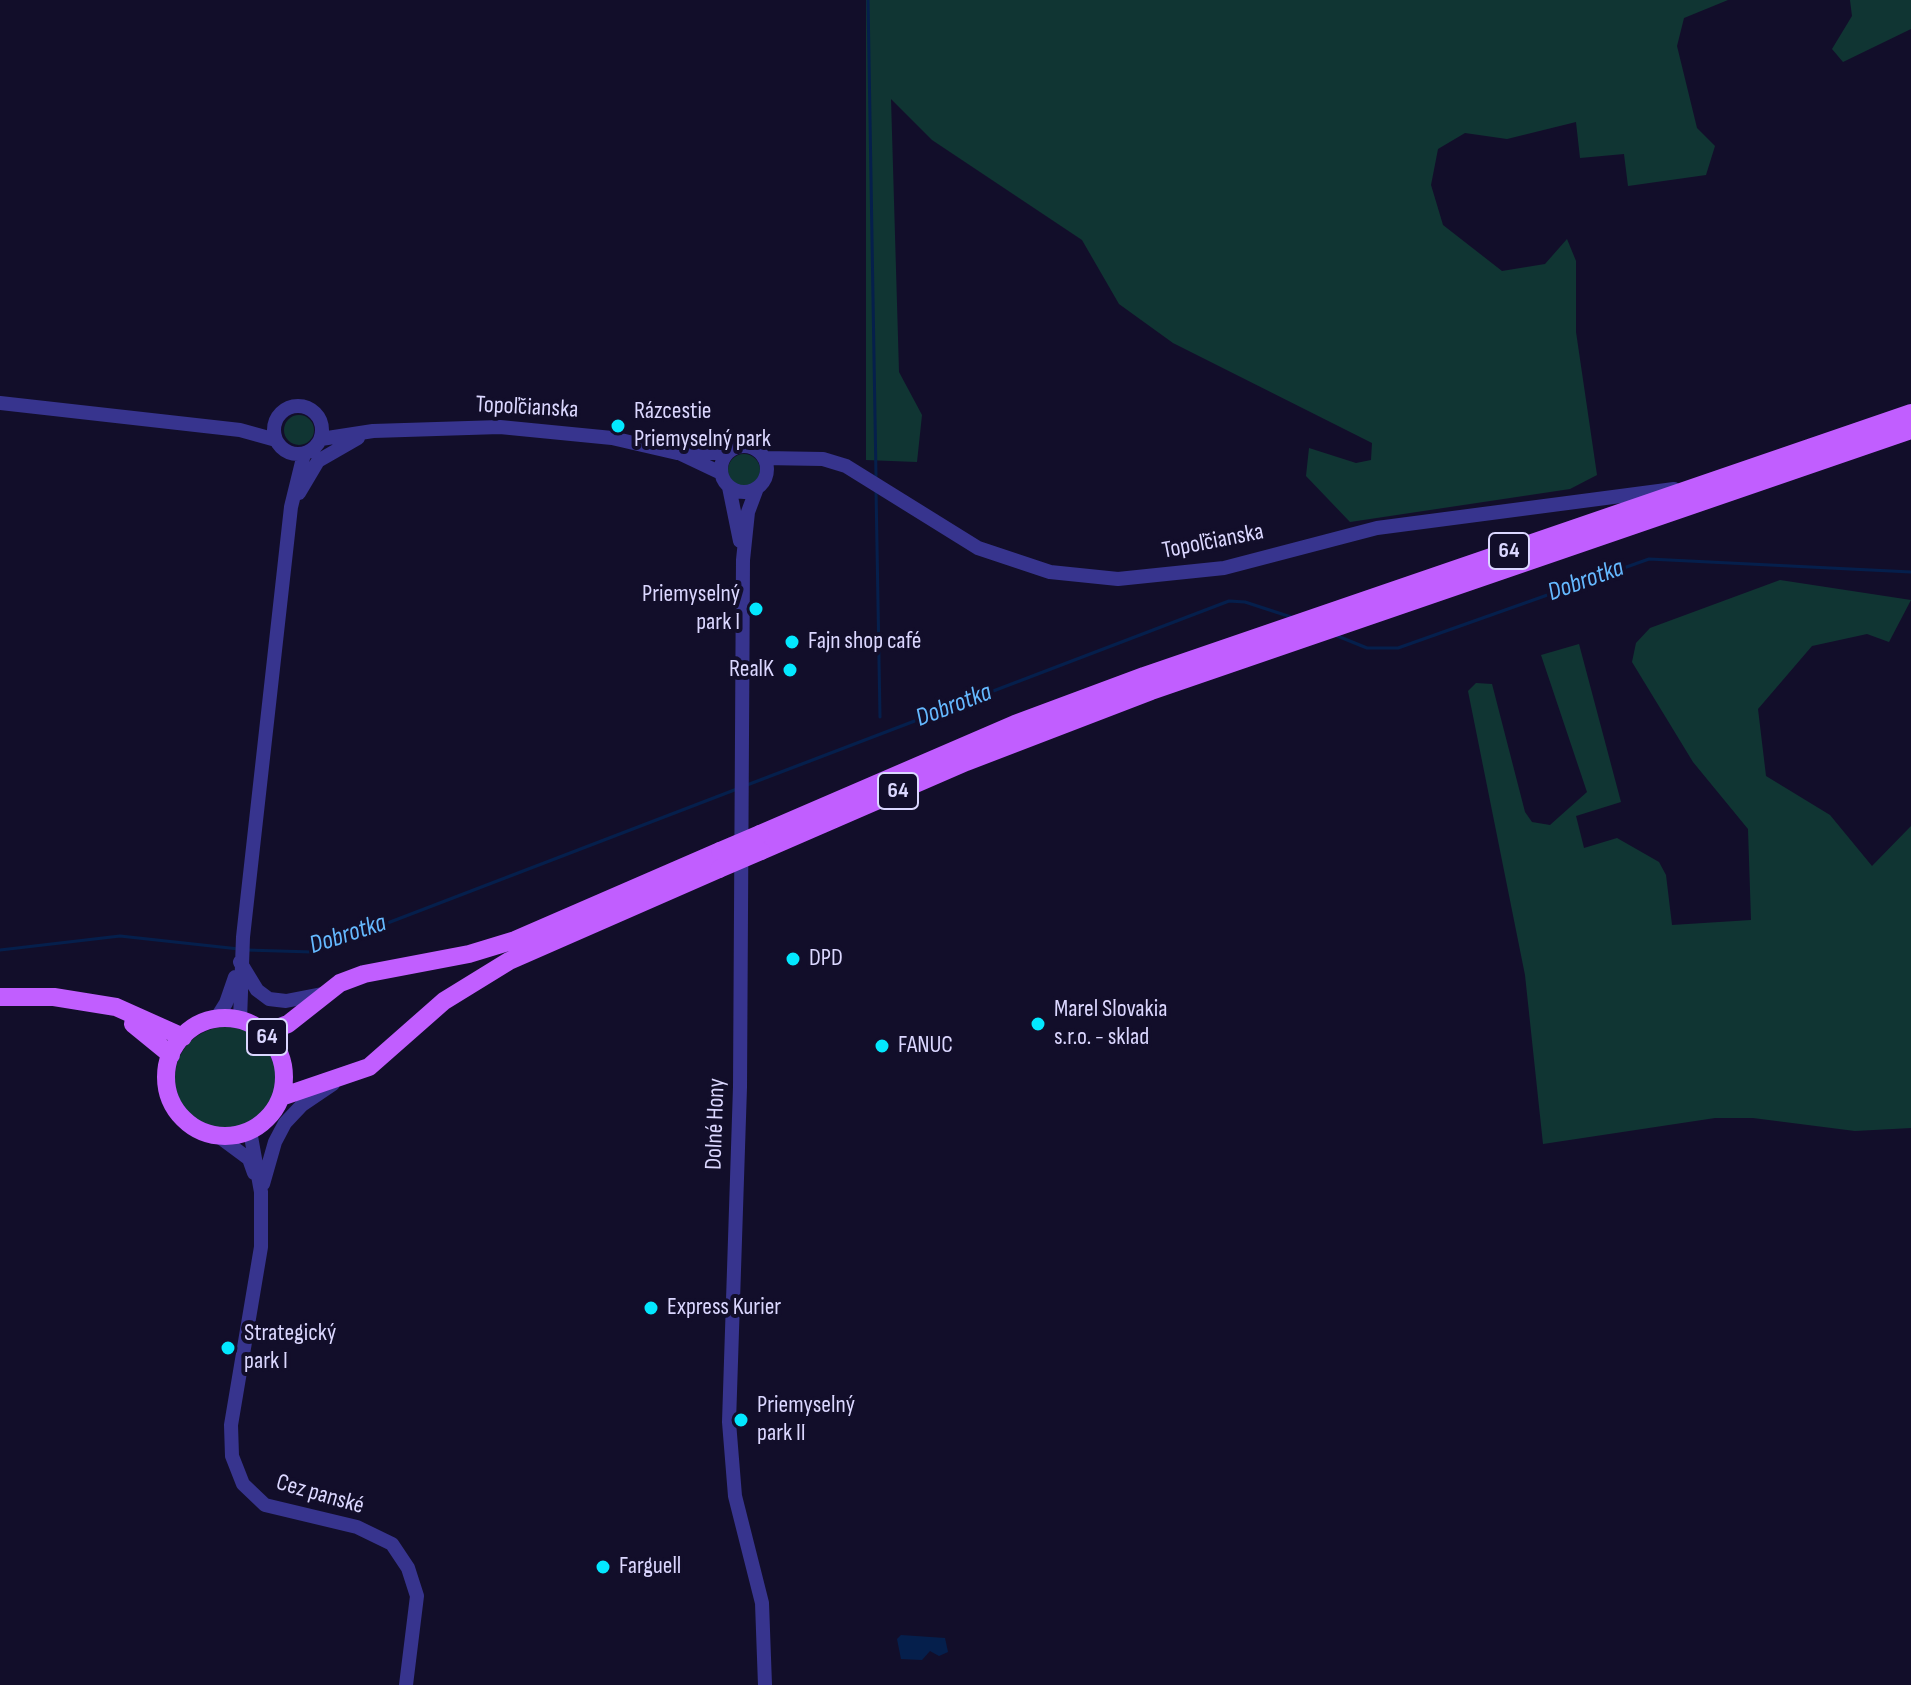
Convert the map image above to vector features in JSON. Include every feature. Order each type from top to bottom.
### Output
[{"type":"main road","name":"64","points":[[171,1055],[183,1037],[216,1019],[240,1020],[264,1033],[283,1062],[281,1097],[338,1080],[369,1067],[444,1001],[509,961],[1015,724],[1911,413]]},
{"type":"main road","name":"64","points":[[760,842],[1021,739],[1911,430]]},
{"type":"main road","name":"64","points":[[264,1033],[288,1024],[322,994],[364,974],[469,954],[515,940],[719,860]]},
{"type":"main road","points":[[0,997],[54,997],[116,1007],[183,1037]]},
{"type":"main road","points":[[100,1005],[153,1037],[171,1055],[167,1076],[174,1106],[195,1128],[218,1136],[250,1131],[264,1122],[281,1097]]},
{"type":"street","name":"Topoľčianska","points":[[0,403],[240,430],[276,440],[297,454]]},
{"type":"street","name":"Topoľčianska","points":[[240,430],[275,421],[281,413],[298,405],[307,407],[321,420],[373,431]]},
{"type":"street","points":[[240,1020],[240,962],[297,454],[321,439],[321,420]]},
{"type":"street","points":[[275,421],[276,440]]},
{"type":"street","name":"Topoľčianska","points":[[321,439],[373,431],[547,429],[677,453],[727,453]]},
{"type":"street","points":[[291,507],[318,461],[373,431]]},
{"type":"street","points":[[747,446],[764,458],[766,475],[757,488],[743,492],[725,480],[727,453],[747,446]]},
{"type":"street","name":"Topoľčianska","points":[[677,453],[725,480]]},
{"type":"street","name":"Topoľčianska","points":[[764,458],[823,459],[846,466],[978,548],[1050,572],[1118,579],[1224,568],[1388,526],[1695,486]]},
{"type":"street","name":"Dolné Hony","points":[[725,480],[743,560]]},
{"type":"street","name":"Dolné Hony","points":[[757,488],[748,512],[743,560],[740,1087],[729,1422],[735,1496],[762,1603],[765,1685]]},
{"type":"street","points":[[240,962],[257,990],[269,999],[286,1001],[322,994]]},
{"type":"street","points":[[216,1019],[226,1003],[240,962]]},
{"type":"street","points":[[261,1192],[275,1142],[285,1123],[302,1105],[338,1080]]},
{"type":"street","points":[[250,1131],[261,1192]]},
{"type":"street","points":[[218,1136],[249,1159],[261,1192]]},
{"type":"street","name":"Cez panské","points":[[261,1192],[261,1247],[231,1425],[232,1456],[243,1484],[265,1505],[357,1527],[392,1544],[408,1568],[417,1596],[406,1685]]},
{"type":"green space","points":[[866,0],[1728,0],[1684,18],[1677,46],[1697,128],[1715,146],[1706,175],[1628,186],[1624,154],[1580,158],[1576,122],[1507,139],[1465,133],[1438,149],[1431,185],[1443,225],[1502,271],[1545,264],[1567,239],[1576,261],[1576,332],[1597,475],[1570,489],[1350,522],[1306,476],[1309,448],[1356,463],[1371,460],[1372,443],[1173,343],[1119,304],[1082,240],[932,140],[891,99],[899,372],[922,415],[917,462],[866,460]]},
{"type":"green space","points":[[1850,0],[1911,0],[1911,29],[1843,62],[1832,49],[1852,16]]},
{"type":"green space","points":[[299,415],[310,419],[314,430],[310,441],[299,445],[288,441],[284,430],[288,419]]},
{"type":"green space","points":[[744,454],[756,458],[760,470],[756,482],[744,486],[732,482],[728,470],[732,458]]},
{"type":"green space","points":[[1780,580],[1911,600],[1889,642],[1867,634],[1812,646],[1758,709],[1766,776],[1830,815],[1872,866],[1911,826],[1911,1128],[1855,1131],[1753,1118],[1715,1118],[1543,1144],[1525,975],[1468,691],[1476,683],[1492,684],[1525,812],[1532,822],[1550,825],[1587,792],[1541,655],[1579,644],[1621,802],[1576,816],[1584,848],[1617,838],[1659,862],[1666,875],[1672,925],[1751,920],[1748,829],[1693,762],[1632,662],[1636,643],[1650,628]]},
{"type":"green space","points":[[226,1027],[245,1031],[262,1042],[273,1059],[277,1078],[273,1097],[262,1114],[245,1125],[226,1129],[207,1125],[190,1114],[179,1097],[175,1078],[179,1059],[190,1042],[207,1031]]},
{"type":"water","points":[[901,1635],[945,1638],[948,1652],[939,1656],[930,1651],[922,1660],[901,1659],[897,1639]]},
{"type":"waterway","points":[[868,0],[876,476]]},
{"type":"waterway","points":[[876,489],[880,717]]},
{"type":"waterway","name":"Dobrotka","points":[[1335,635],[1367,648],[1398,648],[1649,559],[1911,572]]},
{"type":"waterway","name":"Dobrotka","points":[[747,785],[1229,601],[1245,602],[1291,617]]},
{"type":"waterway","name":"Dobrotka","points":[[246,950],[312,952],[737,789]]},
{"type":"waterway","name":"Dobrotka","points":[[0,950],[120,936],[239,949]]},
{"type":"place","name":"Rázcestie Priemyselný park","points":[[618,426]]},
{"type":"place","name":"Priemyselný park I","points":[[756,609]]},
{"type":"place","name":"Fajn shop café","points":[[792,642]]},
{"type":"place","name":"RealK","points":[[790,670]]},
{"type":"place","name":"DPD","points":[[793,959]]},
{"type":"place","name":"Marel Slovakia s.r.o. - sklad","points":[[1038,1024]]},
{"type":"place","name":"FANUC","points":[[882,1046]]},
{"type":"place","name":"Express Kurier","points":[[651,1308]]},
{"type":"place","name":"Strategický park I","points":[[228,1348]]},
{"type":"place","name":"Priemyselný park II","points":[[741,1420]]},
{"type":"place","name":"Farguell","points":[[603,1567]]}]
